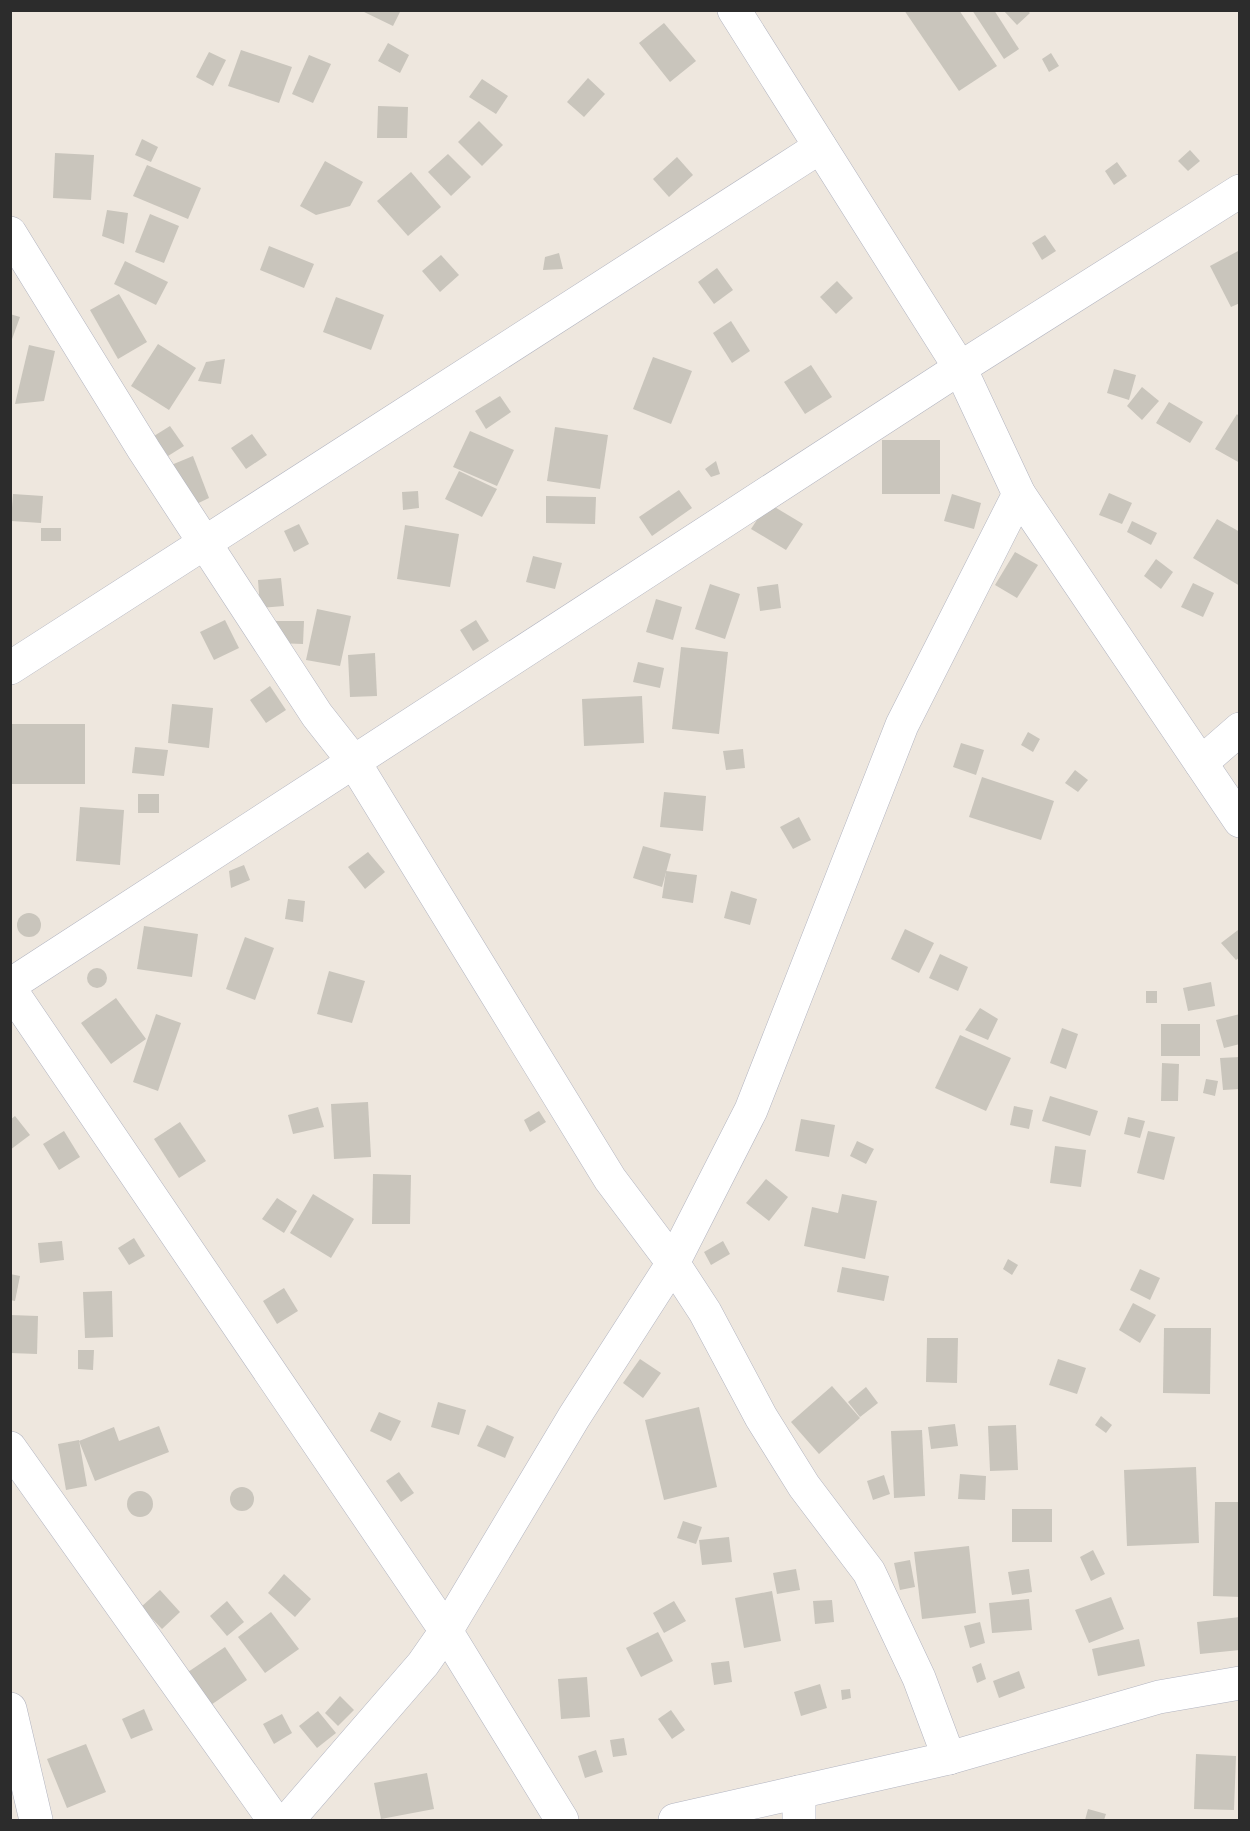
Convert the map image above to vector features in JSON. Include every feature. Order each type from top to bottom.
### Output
[{"type":"street","points":[[734,10],[960,368],[1020,494],[1239,821]]},
{"type":"street","points":[[10,668],[820,147]]},
{"type":"street","points":[[562,1821],[446,1631],[10,987],[960,368],[1239,191]]},
{"type":"street","points":[[10,233],[144,450],[317,715],[354,762],[609,1179],[673,1263],[705,1312],[761,1417],[798,1476],[869,1572],[919,1678],[949,1758]]},
{"type":"street","points":[[288,1821],[423,1664],[446,1631],[574,1417],[673,1263],[751,1110],[902,725],[1020,494]]},
{"type":"street","points":[[1201,763],[1239,729]]},
{"type":"street","points":[[10,1448],[274,1821]]},
{"type":"street","points":[[675,1821],[799,1806],[949,1758],[1159,1697],[1239,1683]]},
{"type":"street","points":[[10,1708],[36,1821]]},
{"type":"building","points":[[360,10],[401,10],[393,26]]},
{"type":"building","points":[[904,10],[959,10],[997,66],[959,91]]},
{"type":"building","points":[[972,10],[994,10],[1019,49],[1004,59]]},
{"type":"building","points":[[1003,10],[1027,10],[1030,13],[1017,25]]},
{"type":"building","points":[[664,23],[696,61],[670,82],[639,43]]},
{"type":"building","points":[[388,43],[409,55],[400,73],[378,61]]},
{"type":"building","points":[[241,50],[292,67],[279,103],[228,86]]},
{"type":"building","points":[[209,52],[226,60],[213,86],[196,77]]},
{"type":"building","points":[[1051,53],[1059,66],[1049,72],[1042,59]]},
{"type":"building","points":[[309,55],[331,64],[313,103],[292,94]]},
{"type":"building","points":[[588,78],[605,94],[584,117],[567,102]]},
{"type":"building","points":[[482,79],[508,96],[496,114],[469,97]]},
{"type":"building","points":[[378,106],[408,107],[407,138],[377,138]]},
{"type":"building","points":[[479,121],[503,145],[482,166],[458,142]]},
{"type":"building","points":[[142,139],[158,147],[151,162],[135,155]]},
{"type":"building","points":[[1190,150],[1200,161],[1188,171],[1178,161]]},
{"type":"building","points":[[55,153],[94,155],[91,200],[53,198]]},
{"type":"building","points":[[448,154],[471,177],[451,196],[428,172]]},
{"type":"building","points":[[677,157],[693,175],[669,197],[653,179]]},
{"type":"building","points":[[325,161],[363,182],[350,206],[316,215],[300,206]]},
{"type":"building","points":[[1117,162],[1127,176],[1114,185],[1105,171]]},
{"type":"building","points":[[147,165],[201,188],[188,219],[133,196]]},
{"type":"building","points":[[411,172],[441,207],[408,236],[377,201]]},
{"type":"building","points":[[107,210],[128,213],[124,244],[102,236]]},
{"type":"building","points":[[150,214],[179,226],[164,263],[135,252]]},
{"type":"building","points":[[1045,235],[1056,251],[1042,260],[1032,243]]},
{"type":"building","points":[[269,246],[314,264],[304,288],[260,270]]},
{"type":"building","points":[[1240,250],[1240,303],[1231,307],[1210,266]]},
{"type":"building","points":[[559,253],[563,269],[543,270],[545,257]]},
{"type":"building","points":[[441,255],[459,275],[440,292],[422,271]]},
{"type":"building","points":[[125,261],[168,282],[156,305],[114,284]]},
{"type":"building","points":[[717,268],[733,290],[714,304],[698,282]]},
{"type":"building","points":[[837,281],[853,298],[836,314],[820,297]]},
{"type":"building","points":[[119,294],[147,342],[118,359],[90,310]]},
{"type":"building","points":[[336,297],[384,315],[371,350],[323,332]]},
{"type":"building","points":[[10,314],[20,317],[11,342],[10,342]]},
{"type":"building","points":[[731,321],[750,351],[732,363],[713,333]]},
{"type":"building","points":[[158,344],[196,368],[169,410],[131,386]]},
{"type":"building","points":[[29,345],[55,351],[44,401],[15,404]]},
{"type":"building","points":[[653,357],[692,371],[671,424],[633,409]]},
{"type":"building","points":[[225,359],[221,384],[198,381],[206,362]]},
{"type":"building","points":[[811,365],[832,397],[805,414],[784,382]]},
{"type":"building","points":[[1114,369],[1136,375],[1129,400],[1107,393]]},
{"type":"building","points":[[1142,387],[1159,401],[1142,420],[1127,406]]},
{"type":"building","points":[[500,396],[511,412],[486,429],[475,411]]},
{"type":"building","points":[[1169,402],[1203,422],[1190,443],[1156,423]]},
{"type":"building","points":[[1237,414],[1240,418],[1240,463],[1215,449]]},
{"type":"building","points":[[170,426],[184,446],[168,456],[154,436]]},
{"type":"building","points":[[555,427],[608,435],[600,489],[547,481]]},
{"type":"building","points":[[470,431],[514,450],[497,486],[453,467]]},
{"type":"building","points":[[252,434],[267,455],[246,469],[231,448]]},
{"type":"building","points":[[882,440],[940,440],[940,494],[882,494]]},
{"type":"building","points":[[193,456],[209,498],[188,508],[164,468]]},
{"type":"building","points":[[716,461],[720,474],[711,477],[705,469]]},
{"type":"building","points":[[459,471],[497,489],[482,517],[445,499]]},
{"type":"building","points":[[679,490],[692,508],[652,536],[639,517]]},
{"type":"building","points":[[418,491],[419,508],[403,510],[402,492]]},
{"type":"building","points":[[1109,493],[1132,503],[1122,524],[1099,515]]},
{"type":"building","points":[[13,494],[43,496],[41,523],[11,521]]},
{"type":"building","points":[[952,494],[981,503],[974,529],[944,521]]},
{"type":"building","points":[[546,496],[596,497],[595,524],[546,523]]},
{"type":"building","points":[[768,503],[803,524],[786,550],[751,529]]},
{"type":"building","points":[[1217,519],[1240,532],[1240,586],[1193,558]]},
{"type":"building","points":[[1132,521],[1157,533],[1151,545],[1127,532]]},
{"type":"building","points":[[299,524],[309,544],[294,552],[284,531]]},
{"type":"building","points":[[405,525],[459,534],[450,587],[397,579]]},
{"type":"building","points":[[41,528],[61,528],[61,541],[41,541]]},
{"type":"building","points":[[1015,552],[1038,565],[1017,598],[995,585]]},
{"type":"building","points":[[533,556],[562,563],[555,589],[526,582]]},
{"type":"building","points":[[1156,559],[1173,572],[1161,589],[1144,576]]},
{"type":"building","points":[[281,578],[284,606],[260,608],[258,580]]},
{"type":"building","points":[[1193,583],[1214,593],[1203,617],[1181,607]]},
{"type":"building","points":[[710,584],[740,594],[725,639],[695,629]]},
{"type":"building","points":[[778,584],[781,608],[760,611],[757,587]]},
{"type":"building","points":[[656,599],[682,607],[673,640],[646,632]]},
{"type":"building","points":[[317,609],[351,616],[340,666],[306,660]]},
{"type":"building","points":[[225,620],[239,648],[214,660],[200,632]]},
{"type":"building","points":[[476,620],[489,641],[473,651],[460,630]]},
{"type":"building","points":[[276,621],[304,621],[303,644],[276,643]]},
{"type":"building","points":[[681,647],[728,652],[719,734],[672,729]]},
{"type":"building","points":[[375,653],[377,696],[350,697],[348,655]]},
{"type":"building","points":[[638,662],[664,668],[660,688],[633,682]]},
{"type":"building","points":[[270,686],[286,710],[266,723],[250,700]]},
{"type":"building","points":[[642,696],[644,743],[584,746],[582,699]]},
{"type":"building","points":[[172,704],[213,708],[209,748],[168,743]]},
{"type":"building","points":[[10,724],[85,724],[85,784],[10,784]]},
{"type":"building","points":[[1028,732],[1040,739],[1033,752],[1021,745]]},
{"type":"building","points":[[961,743],[984,750],[976,775],[953,767]]},
{"type":"building","points":[[135,747],[168,750],[164,776],[132,773]]},
{"type":"building","points":[[743,749],[745,768],[726,770],[723,751]]},
{"type":"building","points":[[1075,770],[1088,780],[1078,792],[1065,783]]},
{"type":"building","points":[[982,777],[1054,801],[1041,840],[969,817]]},
{"type":"building","points":[[664,792],[706,796],[703,831],[660,827]]},
{"type":"building","points":[[138,794],[159,794],[159,813],[138,813]]},
{"type":"building","points":[[80,807],[124,810],[120,865],[76,861]]},
{"type":"building","points":[[799,817],[811,840],[793,849],[780,827]]},
{"type":"building","points":[[643,846],[671,854],[662,887],[633,878]]},
{"type":"building","points":[[368,852],[385,872],[365,889],[348,867]]},
{"type":"building","points":[[244,865],[250,880],[231,888],[229,871]]},
{"type":"building","points":[[666,871],[697,875],[693,903],[662,898]]},
{"type":"building","points":[[731,891],[757,899],[750,925],[724,918]]},
{"type":"building","points":[[288,899],[305,901],[303,922],[285,919]]},
{"type":"building","points":[[29,913],[34,914],[40,920],[40,930],[34,936],[29,937],[24,936],[18,930],[17,925],[18,920],[24,914]]},
{"type":"building","points":[[144,926],[198,934],[192,977],[137,969]]},
{"type":"building","points":[[905,929],[934,943],[919,973],[891,959]]},
{"type":"building","points":[[1238,930],[1240,932],[1240,957],[1236,960],[1221,943]]},
{"type":"building","points":[[245,937],[274,948],[255,1000],[226,989]]},
{"type":"building","points":[[940,954],[968,967],[958,991],[929,978]]},
{"type":"building","points":[[93,968],[101,968],[107,974],[107,982],[101,988],[93,988],[87,982],[87,974]]},
{"type":"building","points":[[329,971],[365,981],[352,1023],[317,1014]]},
{"type":"building","points":[[1211,982],[1215,1006],[1188,1011],[1183,988]]},
{"type":"building","points":[[1146,991],[1157,991],[1157,1003],[1146,1003]]},
{"type":"building","points":[[116,998],[146,1039],[111,1064],[81,1023]]},
{"type":"building","points":[[980,1008],[998,1019],[988,1040],[965,1030]]},
{"type":"building","points":[[156,1014],[181,1023],[158,1091],[133,1082]]},
{"type":"building","points":[[1240,1014],[1240,1044],[1224,1048],[1216,1020]]},
{"type":"building","points":[[1161,1024],[1200,1024],[1200,1056],[1161,1056]]},
{"type":"building","points":[[1062,1028],[1078,1034],[1066,1069],[1050,1063]]},
{"type":"building","points":[[960,1035],[1011,1058],[986,1111],[935,1088]]},
{"type":"building","points":[[1240,1057],[1240,1089],[1223,1090],[1220,1058]]},
{"type":"building","points":[[1162,1063],[1179,1064],[1178,1101],[1161,1101]]},
{"type":"building","points":[[1206,1079],[1218,1081],[1215,1096],[1203,1093]]},
{"type":"building","points":[[1050,1096],[1098,1111],[1090,1136],[1042,1121]]},
{"type":"building","points":[[368,1102],[371,1157],[334,1159],[331,1104]]},
{"type":"building","points":[[1014,1106],[1033,1110],[1029,1129],[1010,1125]]},
{"type":"building","points":[[318,1107],[324,1127],[293,1134],[288,1115]]},
{"type":"building","points":[[539,1111],[546,1122],[530,1132],[524,1120]]},
{"type":"building","points":[[15,1116],[30,1135],[10,1150],[10,1120]]},
{"type":"building","points":[[1128,1117],[1145,1121],[1140,1138],[1124,1134]]},
{"type":"building","points":[[801,1119],[835,1125],[829,1157],[795,1151]]},
{"type":"building","points":[[180,1122],[206,1161],[179,1178],[154,1139]]},
{"type":"building","points":[[64,1131],[80,1157],[59,1170],[43,1144]]},
{"type":"building","points":[[1148,1131],[1175,1137],[1164,1180],[1137,1173]]},
{"type":"building","points":[[857,1141],[874,1149],[866,1164],[850,1156]]},
{"type":"building","points":[[1055,1146],[1086,1150],[1081,1187],[1050,1183]]},
{"type":"building","points":[[373,1174],[411,1175],[410,1224],[372,1224]]},
{"type":"building","points":[[766,1179],[788,1197],[769,1221],[746,1203]]},
{"type":"building","points":[[313,1194],[354,1219],[331,1258],[290,1233]]},
{"type":"building","points":[[842,1194],[877,1201],[865,1259],[804,1246],[812,1207],[838,1213]]},
{"type":"building","points":[[277,1198],[297,1211],[284,1233],[262,1219]]},
{"type":"building","points":[[134,1238],[145,1256],[129,1265],[118,1248]]},
{"type":"building","points":[[62,1241],[64,1260],[40,1263],[38,1243]]},
{"type":"building","points":[[723,1241],[730,1254],[711,1265],[704,1252]]},
{"type":"building","points":[[1008,1259],[1018,1265],[1012,1275],[1003,1269]]},
{"type":"building","points":[[842,1267],[889,1276],[884,1301],[837,1292]]},
{"type":"building","points":[[1140,1269],[1160,1278],[1150,1300],[1130,1290]]},
{"type":"building","points":[[10,1274],[20,1276],[15,1301],[10,1300]]},
{"type":"building","points":[[284,1288],[298,1311],[277,1324],[263,1301]]},
{"type":"building","points":[[112,1291],[113,1337],[85,1338],[83,1292]]},
{"type":"building","points":[[1133,1303],[1156,1315],[1140,1343],[1119,1330]]},
{"type":"building","points":[[10,1315],[38,1316],[37,1354],[10,1353]]},
{"type":"building","points":[[1164,1328],[1211,1328],[1210,1394],[1163,1393]]},
{"type":"building","points":[[927,1338],[958,1338],[957,1383],[926,1382]]},
{"type":"building","points":[[78,1350],[94,1350],[93,1370],[78,1369]]},
{"type":"building","points":[[640,1359],[661,1373],[643,1398],[623,1383]]},
{"type":"building","points":[[1058,1359],[1086,1368],[1077,1394],[1049,1385]]},
{"type":"building","points":[[832,1386],[860,1418],[819,1454],[791,1422]]},
{"type":"building","points":[[866,1387],[878,1403],[860,1417],[848,1402]]},
{"type":"building","points":[[438,1402],[466,1410],[459,1435],[431,1427]]},
{"type":"building","points":[[699,1407],[717,1487],[664,1500],[645,1420]]},
{"type":"building","points":[[379,1412],[401,1421],[391,1441],[370,1431]]},
{"type":"building","points":[[1101,1416],[1112,1425],[1106,1433],[1095,1425]]},
{"type":"building","points":[[955,1424],[958,1446],[931,1449],[928,1427]]},
{"type":"building","points":[[487,1425],[514,1437],[505,1458],[477,1446]]},
{"type":"building","points":[[1016,1425],[1018,1470],[990,1471],[988,1426]]},
{"type":"building","points":[[159,1426],[169,1452],[95,1481],[79,1441],[114,1427],[119,1441]]},
{"type":"building","points":[[922,1430],[925,1496],[894,1498],[891,1431]]},
{"type":"building","points":[[79,1440],[87,1486],[66,1490],[58,1444]]},
{"type":"building","points":[[1196,1467],[1199,1543],[1127,1546],[1124,1470]]},
{"type":"building","points":[[399,1472],[414,1493],[401,1502],[386,1481]]},
{"type":"building","points":[[960,1474],[986,1476],[985,1500],[958,1499]]},
{"type":"building","points":[[884,1475],[890,1494],[873,1500],[867,1481]]},
{"type":"building","points":[[242,1487],[247,1488],[253,1494],[253,1504],[247,1510],[242,1511],[237,1510],[231,1504],[230,1499],[231,1494],[237,1488]]},
{"type":"building","points":[[140,1491],[149,1495],[153,1504],[149,1513],[140,1517],[131,1513],[127,1504],[131,1495]]},
{"type":"building","points":[[1215,1502],[1240,1502],[1240,1597],[1213,1596]]},
{"type":"building","points":[[1012,1509],[1052,1509],[1052,1542],[1012,1542]]},
{"type":"building","points":[[683,1521],[702,1527],[696,1544],[677,1538]]},
{"type":"building","points":[[729,1537],[732,1562],[702,1565],[699,1540]]},
{"type":"building","points":[[969,1546],[976,1613],[922,1619],[914,1552]]},
{"type":"building","points":[[1093,1550],[1105,1574],[1091,1581],[1080,1557]]},
{"type":"building","points":[[910,1560],[915,1587],[900,1590],[894,1563]]},
{"type":"building","points":[[796,1569],[800,1590],[777,1594],[773,1573]]},
{"type":"building","points":[[1029,1569],[1032,1592],[1012,1595],[1008,1572]]},
{"type":"building","points":[[284,1574],[311,1599],[295,1617],[268,1593]]},
{"type":"building","points":[[160,1590],[180,1612],[162,1629],[141,1607]]},
{"type":"building","points":[[772,1591],[781,1641],[744,1648],[735,1598]]},
{"type":"building","points":[[1111,1597],[1124,1629],[1089,1643],[1075,1610]]},
{"type":"building","points":[[1029,1599],[1032,1630],[992,1633],[989,1603]]},
{"type":"building","points":[[832,1600],[834,1622],[815,1624],[813,1601]]},
{"type":"building","points":[[227,1601],[244,1622],[227,1636],[210,1616]]},
{"type":"building","points":[[674,1601],[686,1621],[664,1633],[653,1613]]},
{"type":"building","points":[[271,1612],[299,1649],[265,1673],[238,1637]]},
{"type":"building","points":[[1240,1617],[1240,1650],[1200,1654],[1197,1622]]},
{"type":"building","points":[[980,1622],[985,1643],[970,1648],[964,1626]]},
{"type":"building","points":[[658,1632],[673,1661],[641,1677],[626,1648]]},
{"type":"building","points":[[1139,1639],[1145,1666],[1098,1676],[1092,1649]]},
{"type":"building","points":[[225,1647],[247,1680],[208,1707],[185,1674]]},
{"type":"building","points":[[729,1661],[732,1682],[714,1685],[711,1663]]},
{"type":"building","points":[[981,1663],[986,1679],[977,1683],[972,1667]]},
{"type":"building","points":[[1019,1671],[1025,1688],[999,1698],[993,1681]]},
{"type":"building","points":[[587,1677],[590,1717],[561,1719],[558,1679]]},
{"type":"building","points":[[820,1684],[827,1708],[801,1716],[794,1692]]},
{"type":"building","points":[[850,1689],[851,1698],[842,1700],[841,1690]]},
{"type":"building","points":[[340,1696],[354,1710],[338,1726],[325,1713]]},
{"type":"building","points":[[144,1709],[153,1730],[131,1739],[122,1719]]},
{"type":"building","points":[[671,1710],[685,1730],[672,1739],[658,1719]]},
{"type":"building","points":[[318,1711],[336,1733],[317,1748],[299,1726]]},
{"type":"building","points":[[282,1714],[292,1733],[274,1744],[263,1724]]},
{"type":"building","points":[[624,1738],[627,1755],[613,1757],[610,1740]]},
{"type":"building","points":[[86,1744],[106,1792],[67,1808],[47,1759]]},
{"type":"building","points":[[596,1750],[603,1772],[585,1778],[578,1756]]},
{"type":"building","points":[[1196,1754],[1236,1756],[1234,1810],[1194,1809]]},
{"type":"building","points":[[427,1773],[434,1809],[381,1819],[374,1783]]},
{"type":"building","points":[[1088,1809],[1106,1814],[1104,1820],[1085,1820]]}]
